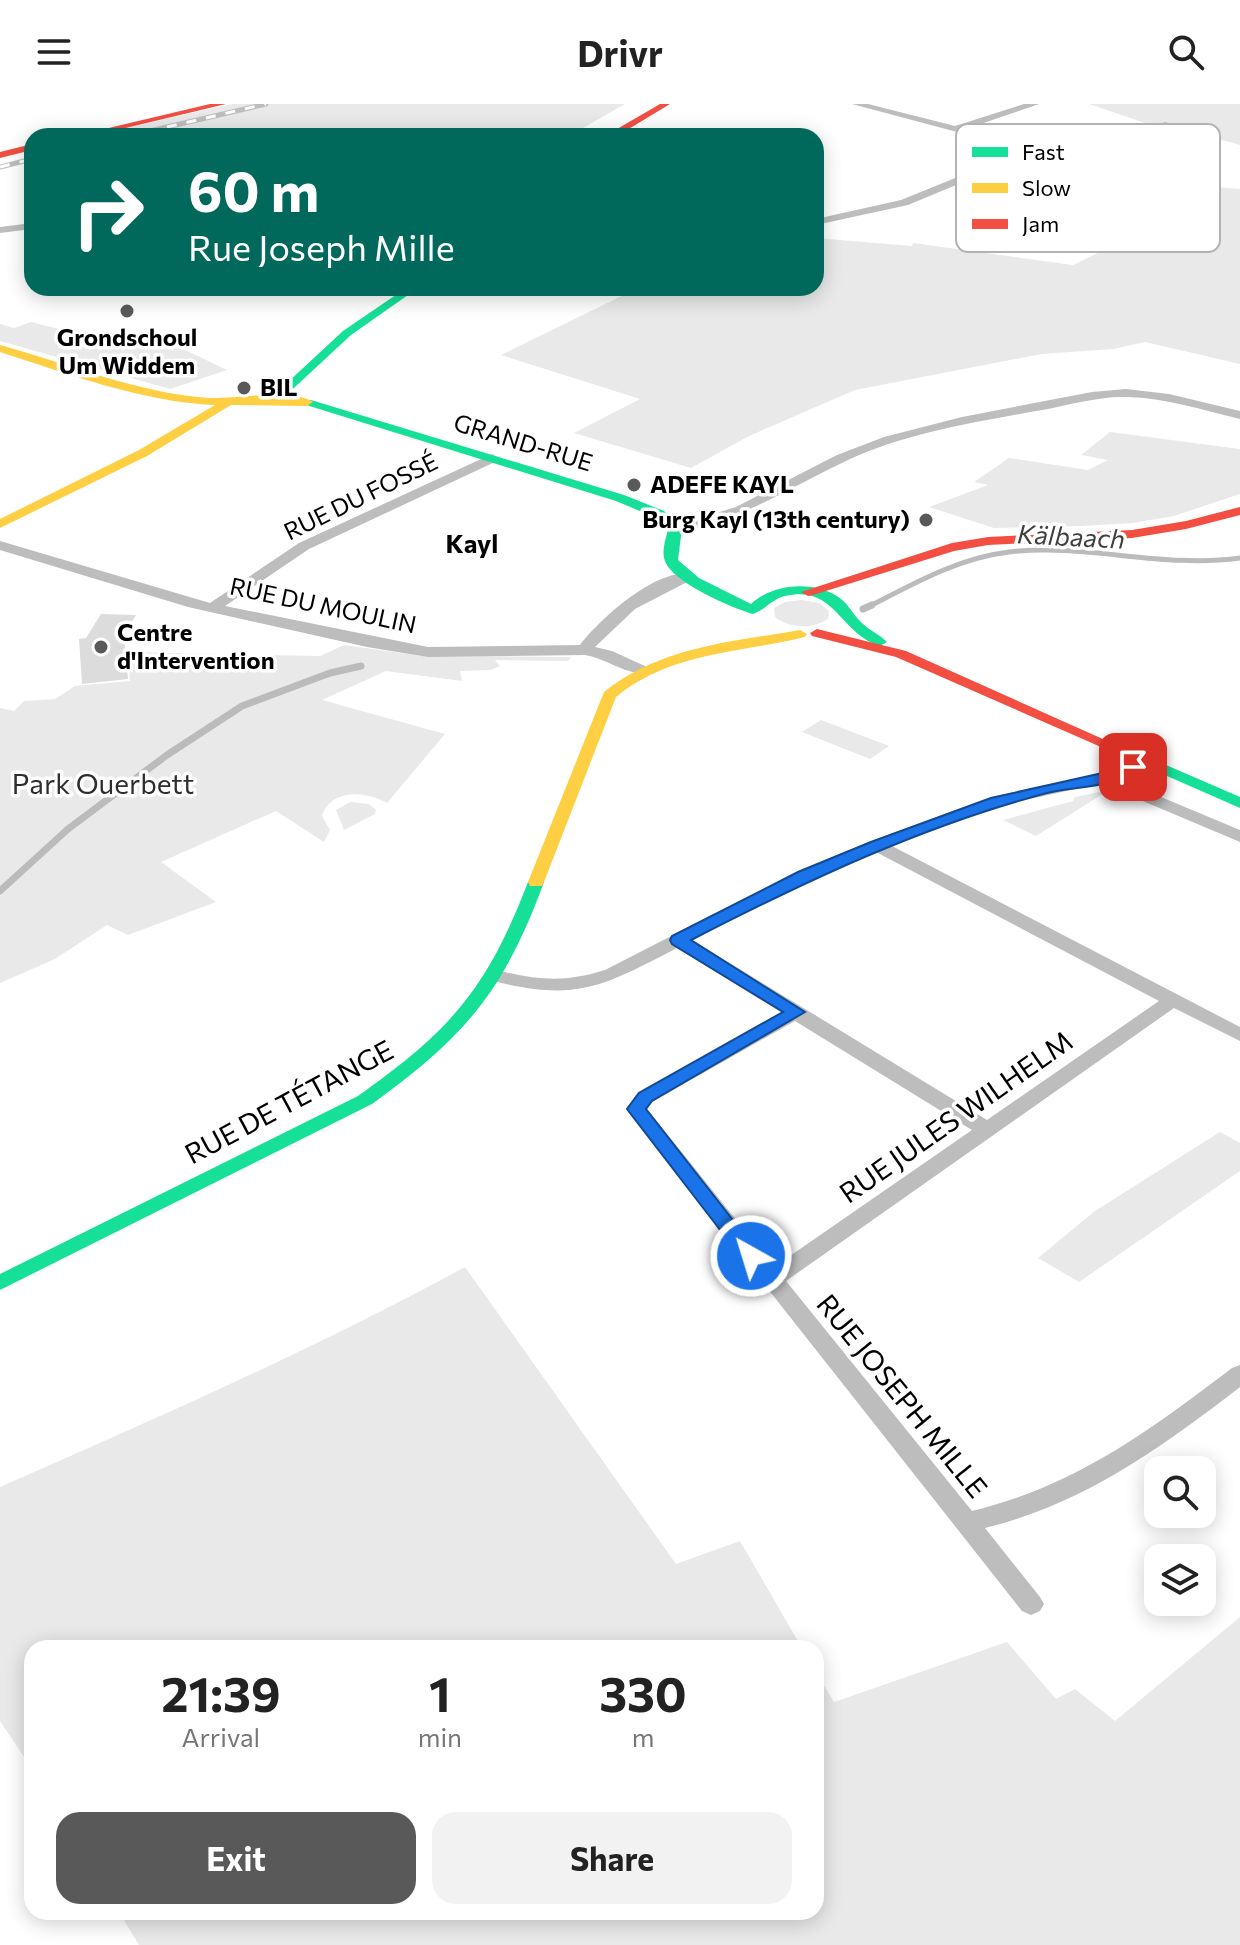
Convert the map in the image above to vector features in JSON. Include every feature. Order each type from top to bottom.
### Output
[{"type":"main road","points":[[116,128],[222,104]]},
{"type":"main road","points":[[624,128],[666,104]]},
{"type":"main road","points":[[0,155],[24,149]]},
{"type":"main road","points":[[278,397],[347,333],[398,296]]},
{"type":"main road","points":[[0,348],[129,387],[200,401],[228,402]]},
{"type":"main road","name":"GRAND-RUE","points":[[228,402],[278,397],[307,402],[620,498],[659,514],[675,528]]},
{"type":"main road","points":[[0,524],[143,453],[228,402]]},
{"type":"main road","points":[[704,587],[775,594],[808,592],[875,574],[936,550],[970,543],[1136,534],[1204,523],[1240,511]]},
{"type":"main road","points":[[675,528],[670,558],[674,567],[755,616],[768,628],[901,654]]},
{"type":"main road","points":[[809,634],[842,622],[844,610],[875,574]]},
{"type":"main road","points":[[808,592],[835,600],[868,635],[901,654],[1240,803]]},
{"type":"main road","points":[[721,651],[755,616],[764,598],[775,594]]},
{"type":"main road","name":"RUE DE TÉTANGE","points":[[0,1283],[365,1100],[419,1063],[466,1020],[496,976],[609,695],[624,680],[664,661],[809,634]]},
{"type":"street","points":[[857,104],[956,129]]},
{"type":"street","points":[[972,124],[1034,104]]},
{"type":"street","points":[[824,220],[904,203],[956,181]]},
{"type":"street","points":[[0,230],[24,227]]},
{"type":"street","points":[[675,528],[698,526],[751,507],[831,463],[889,440],[966,421],[1125,393],[1174,399],[1240,415]]},
{"type":"street","name":"RUE DU FOSSÉ","points":[[213,608],[304,546],[492,458]]},
{"type":"street","name":"RUE DU MOULIN","points":[[0,545],[125,585],[354,640],[428,652],[590,643],[641,670]]},
{"type":"street","points":[[590,643],[645,593],[686,577]]},
{"type":"street","points":[[496,976],[540,986],[576,985],[612,974],[804,875],[877,845],[997,801],[1111,776],[1147,762]]},
{"type":"street","points":[[1137,792],[1235,830]]},
{"type":"street","points":[[877,845],[1240,1035]]},
{"type":"street","points":[[678,940],[988,1130]]},
{"type":"street","name":"RUE JULES WILHELM","points":[[771,1280],[1173,1000]]},
{"type":"street","name":"RUE JOSEPH MILLE","points":[[796,1012],[645,1097],[636,1109],[1031,1604]]},
{"type":"street","points":[[965,1523],[1030,1506],[1074,1487],[1154,1440],[1240,1374]]},
{"type":"green space","points":[[232,104],[625,104],[583,128],[126,128]]},
{"type":"green space","points":[[1089,104],[1240,104],[1240,145],[1220,140],[1220,124],[1148,124]]},
{"type":"green space","points":[[1220,187],[1240,189],[1240,364],[1145,342],[1113,349],[1042,354],[855,390],[749,436],[691,468],[574,433],[640,399],[501,355],[622,296],[824,296],[824,239],[912,246],[913,243],[956,249],[956,252],[978,252],[1073,265],[1100,252],[1220,252]]},
{"type":"green space","points":[[31,322],[103,340],[148,332],[227,370],[170,389],[0,341],[0,324],[14,328]]},
{"type":"green space","points":[[1110,432],[1240,449],[1240,494],[1174,516],[1133,523],[1082,526],[994,528],[929,507],[988,485],[974,482],[1009,458],[1088,470],[1108,460],[1081,455]]},
{"type":"green space","points":[[802,600],[819,603],[829,611],[828,619],[815,625],[801,626],[787,624],[775,617],[774,608],[785,602]]},
{"type":"green space","name":"Park Ouerbett","points":[[344,645],[422,656],[571,657],[568,661],[495,660],[500,666],[491,670],[460,671],[462,681],[386,671],[322,700],[445,734],[387,803],[360,794],[333,800],[322,816],[330,830],[324,842],[276,811],[161,862],[216,902],[128,935],[107,925],[55,959],[0,983],[0,708],[14,711],[24,701],[55,699],[75,686],[130,681],[128,652],[320,656]]},
{"type":"green space","points":[[821,720],[889,746],[870,759],[802,732]]},
{"type":"green space","points":[[1109,790],[1036,836],[1003,820],[1073,801],[1075,797]]},
{"type":"green space","points":[[350,802],[369,804],[376,810],[375,814],[344,830],[336,810]]},
{"type":"green space","points":[[1220,1132],[1240,1143],[1240,1171],[1079,1282],[1038,1258],[1095,1211]]},
{"type":"green space","points":[[465,1267],[676,1564],[740,1541],[797,1640],[24,1640],[24,1757],[0,1721],[0,1487],[176,1409]]},
{"type":"green space","points":[[1240,1617],[1240,1945],[139,1945],[124,1920],[824,1920],[824,1685],[834,1702],[1007,1642],[1056,1699],[1075,1689],[1115,1721]]},
{"type":"building","name":"Centre d'Intervention","points":[[101,614],[136,615],[124,635],[128,679],[82,684],[79,639],[86,638]]},
{"type":"waterway","name":"Kälbaach","points":[[871,605],[954,566],[1009,552],[1067,551],[1211,561],[1240,558]]},
{"type":"waterway","name":"Kälbaach","points":[[863,609],[871,605]]},
{"type":"waterway","name":"Kälbaach","points":[[0,891],[68,829],[167,755],[242,706],[330,673],[361,666]]},
{"type":"railway","points":[[162,128],[266,104]]},
{"type":"railway","points":[[0,167],[24,161]]},
{"type":"traffic: fast","points":[[278,397],[347,333],[401,296]]},
{"type":"traffic: fast","points":[[307,402],[620,498],[659,514],[675,528],[670,552],[675,567],[694,581],[753,610]]},
{"type":"traffic: fast","points":[[753,610],[761,602],[780,593],[813,592],[837,602],[857,626],[880,642]]},
{"type":"traffic: fast","points":[[1106,744],[1240,803]]},
{"type":"traffic: fast","points":[[0,1283],[365,1100],[387,1084],[449,1032],[484,992],[511,945],[536,882]]},
{"type":"traffic: slow","points":[[0,348],[97,378],[171,396],[210,401],[307,402]]},
{"type":"traffic: slow","points":[[0,524],[143,453],[228,402]]},
{"type":"traffic: slow","points":[[536,882],[609,695],[649,668],[673,659],[800,634]]},
{"type":"traffic: jam","points":[[116,128],[222,104]]},
{"type":"traffic: jam","points":[[624,128],[666,104]]},
{"type":"traffic: jam","points":[[0,155],[24,149]]},
{"type":"traffic: jam","points":[[808,592],[952,547],[988,541],[1132,534],[1186,525],[1240,511]]},
{"type":"traffic: jam","points":[[817,633],[901,654],[1106,744]]},
{"type":"place","name":"Grondschoul Um Widdem","points":[[127,311]]},
{"type":"place","name":"BIL","points":[[244,388]]},
{"type":"place","name":"ADEFE KAYL","points":[[634,485]]},
{"type":"place","name":"Burg Kayl (13th century)","points":[[926,520]]},
{"type":"place","name":"Centre d'Intervention","points":[[101,647]]},
{"type":"district","name":"Kayl","points":[[472,544]]},
{"type":"route","points":[[751,1256],[636,1109],[645,1097],[796,1012],[678,940],[804,875],[877,845],[997,801],[1111,776],[1133,767]]}]
